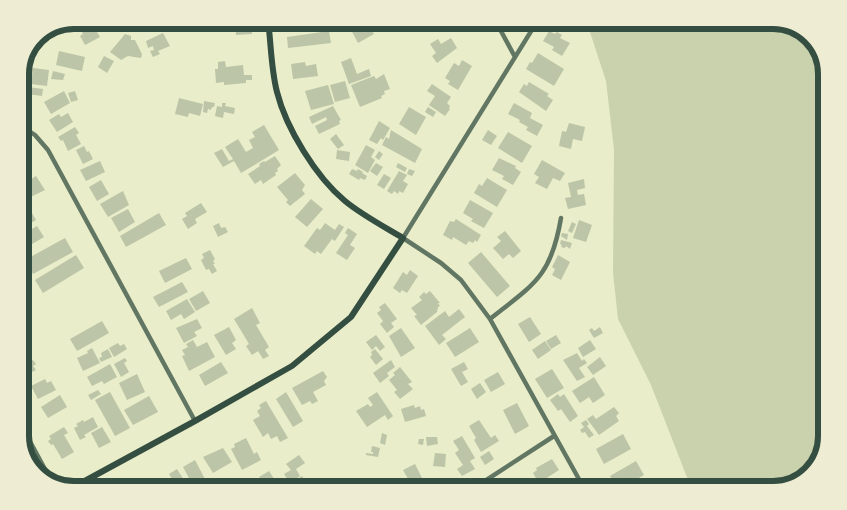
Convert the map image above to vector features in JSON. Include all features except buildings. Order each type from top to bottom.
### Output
[{"type":"main road","points":[[85,481],[196,422],[292,366],[351,317],[403,238],[344,200],[324,179],[304,151],[288,122],[277,92],[269,29]]},
{"type":"street","points":[[500,29],[515,57]]},
{"type":"street","points":[[532,29],[403,238],[441,263],[461,280],[490,319],[580,481]]},
{"type":"street","points":[[29,131],[48,150],[196,422]]},
{"type":"street","points":[[490,319],[533,285],[543,273],[552,256],[561,218]]},
{"type":"street","points":[[485,481],[554,436]]},
{"type":"street","points":[[29,440],[47,472]]},
{"type":"green space","points":[[589,29],[779,29],[801,38],[809,46],[815,57],[818,71],[818,442],[809,464],[801,472],[790,478],[779,481],[688,481],[651,385],[618,319],[613,273],[614,150],[606,81]]}]
